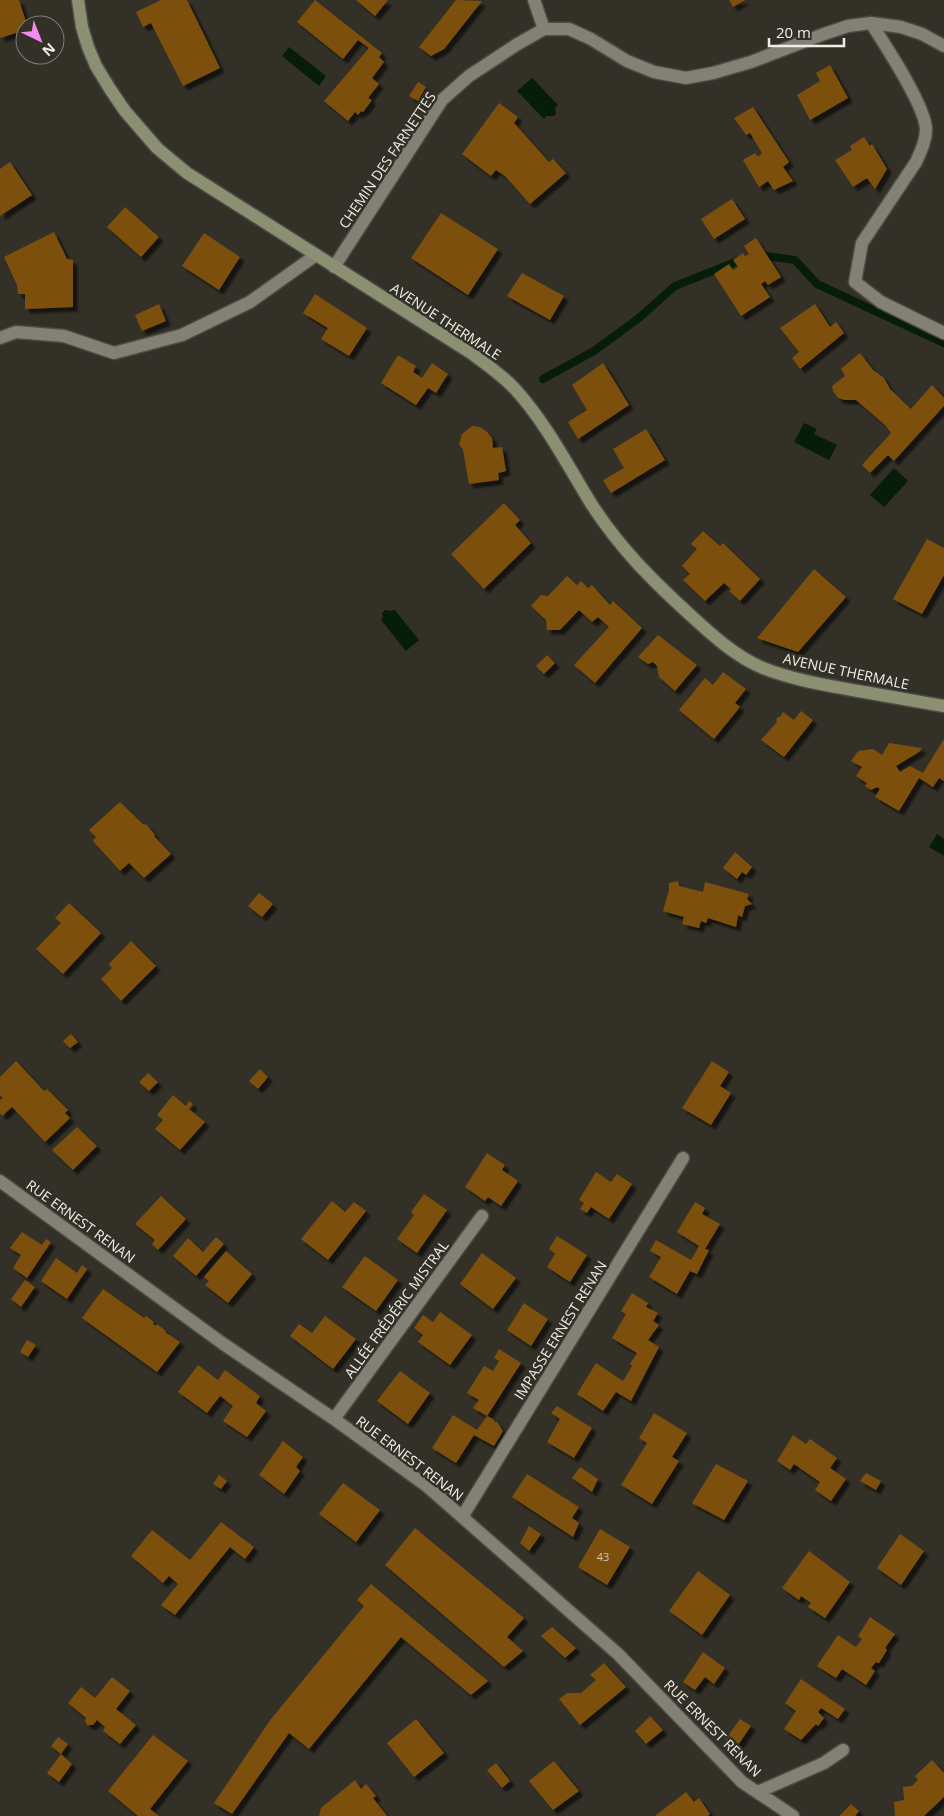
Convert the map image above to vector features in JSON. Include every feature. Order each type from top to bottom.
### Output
[{"type":"main road","name":"AVENUE THERMALE","points":[[78,0],[82,26],[96,66],[125,111],[157,148],[187,173],[471,353],[506,381],[523,399],[554,441],[593,505],[621,546],[656,583],[698,622],[730,648],[761,667],[785,676],[944,706]]},
{"type":"street","points":[[534,0],[544,29]]},
{"type":"street","points":[[871,23],[912,93],[926,126],[926,136],[923,148],[916,162],[862,243],[855,282],[882,302],[944,333]]},
{"type":"street","name":"CHEMIN DES FARNETTES","points":[[334,267],[442,100],[469,76],[544,29],[569,29],[591,39],[627,61],[654,72],[686,78],[713,73],[750,62],[848,26],[871,23],[901,27],[922,34],[944,46]]},
{"type":"street","points":[[0,338],[16,332],[64,336],[114,353],[182,335],[250,302],[316,255]]},
{"type":"street","name":"IMPASSE ERNEST RENAN","points":[[462,1517],[684,1158]]},
{"type":"street","name":"RUE ERNEST RENAN","points":[[0,1181],[222,1343],[334,1419],[428,1487],[618,1654],[742,1782],[793,1816]]},
{"type":"street","name":"ALLÉE FRÉDÉRIC MISTRAL","points":[[334,1419],[482,1216]]},
{"type":"street","points":[[758,1792],[824,1763],[844,1750]]},
{"type":"shaded area","points":[[289,47],[326,76],[319,86],[282,56]]},
{"type":"shaded area","points":[[532,78],[558,105],[555,108],[556,113],[554,116],[546,116],[544,119],[517,91]]},
{"type":"shaded area","points":[[804,423],[817,429],[814,434],[837,445],[829,460],[794,442]]},
{"type":"shaded area","points":[[894,468],[908,481],[884,507],[870,495]]},
{"type":"shaded area","points":[[394,609],[419,640],[406,651],[381,620],[383,618],[382,613],[385,610],[392,611]]},
{"type":"shaded area","points":[[937,834],[944,839],[944,856],[929,847]]},
{"type":"building","points":[[0,0],[19,0],[24,15],[15,15],[15,33],[0,38]]},
{"type":"building","points":[[161,0],[187,0],[220,68],[183,86],[151,23],[143,27],[136,12]]},
{"type":"building","points":[[315,0],[382,53],[379,57],[384,62],[372,78],[379,84],[368,98],[372,100],[363,112],[361,111],[358,115],[355,112],[348,121],[324,101],[369,48],[358,40],[343,59],[297,22]]},
{"type":"building","points":[[356,0],[388,0],[375,16]]},
{"type":"building","points":[[456,0],[482,1],[444,49],[431,56],[419,47]]},
{"type":"building","points":[[729,0],[745,0],[733,7]]},
{"type":"building","points":[[830,65],[848,98],[810,120],[797,95],[820,81],[816,73]]},
{"type":"building","points":[[418,82],[426,87],[418,101],[409,96]]},
{"type":"building","points":[[499,103],[518,117],[514,123],[549,162],[553,159],[566,173],[530,204],[505,176],[496,170],[491,176],[462,154]]},
{"type":"building","points":[[753,107],[789,162],[783,167],[793,181],[774,190],[768,181],[759,187],[743,160],[755,153],[758,157],[762,153],[750,133],[746,135],[734,118]]},
{"type":"building","points":[[864,137],[870,146],[872,144],[887,169],[875,189],[867,178],[853,187],[835,160],[852,150],[850,146]]},
{"type":"building","points":[[10,162],[32,195],[0,216],[0,169]]},
{"type":"building","points":[[732,199],[745,219],[714,239],[701,219]]},
{"type":"building","points":[[125,207],[159,237],[141,257],[107,227]]},
{"type":"building","points":[[441,213],[498,249],[468,295],[411,258]]},
{"type":"building","points":[[54,232],[67,259],[73,260],[73,307],[25,309],[25,294],[18,294],[17,285],[4,257]]},
{"type":"building","points":[[204,233],[240,257],[219,290],[182,266]]},
{"type":"building","points":[[756,238],[781,277],[768,285],[765,281],[761,284],[770,297],[741,316],[714,274],[729,264],[733,270],[738,267],[733,260],[743,253],[745,256],[749,254],[744,246]]},
{"type":"building","points":[[522,273],[564,296],[550,320],[507,296]]},
{"type":"building","points":[[315,294],[367,328],[349,356],[321,339],[328,328],[303,313]]},
{"type":"building","points":[[159,304],[166,321],[142,331],[135,315]]},
{"type":"building","points":[[815,304],[830,327],[836,322],[844,333],[800,369],[792,358],[799,352],[780,328]]},
{"type":"building","points":[[860,353],[873,370],[884,378],[890,389],[911,409],[932,385],[944,398],[944,406],[894,461],[888,455],[870,473],[862,465],[891,433],[885,425],[856,400],[838,398],[832,386],[845,376],[841,369]]},
{"type":"building","points":[[398,355],[416,366],[413,372],[422,378],[432,363],[448,374],[436,393],[428,388],[416,405],[381,383]]},
{"type":"building","points":[[603,363],[629,405],[578,439],[568,422],[587,410],[572,385]]},
{"type":"building","points":[[472,426],[480,427],[487,432],[492,438],[493,448],[502,447],[506,471],[498,473],[499,480],[469,484],[463,450],[459,444],[462,434]]},
{"type":"building","points":[[646,429],[665,460],[611,493],[603,480],[624,468],[613,449]]},
{"type":"building","points":[[504,503],[520,520],[515,525],[531,543],[484,589],[451,554]]},
{"type":"building","points":[[703,531],[720,546],[723,543],[760,579],[740,601],[729,591],[731,589],[724,583],[705,601],[683,580],[690,574],[682,566],[697,549],[691,544]]},
{"type":"building","points":[[927,539],[944,548],[944,575],[922,614],[893,599]]},
{"type":"building","points":[[814,569],[846,597],[798,652],[757,638]]},
{"type":"building","points":[[567,576],[577,585],[581,581],[588,588],[592,585],[610,605],[613,601],[642,628],[595,683],[574,665],[609,627],[598,617],[592,622],[579,610],[560,630],[547,630],[546,620],[531,606],[541,595],[548,596]]},
{"type":"building","points":[[658,635],[697,665],[675,691],[659,677],[657,666],[653,662],[648,664],[638,657]]},
{"type":"building","points":[[547,655],[555,663],[544,674],[536,666]]},
{"type":"building","points":[[723,672],[746,689],[735,703],[740,707],[714,739],[679,710],[705,678],[713,685]]},
{"type":"building","points":[[801,711],[813,720],[784,757],[761,740],[783,712],[794,720]]},
{"type":"building","points":[[944,739],[944,781],[939,778],[933,787],[919,778],[899,811],[875,797],[880,789],[877,787],[871,790],[865,786],[867,783],[856,776],[862,767],[851,761],[858,751],[873,749],[882,755],[889,743],[922,748],[919,752],[896,766],[900,772],[910,766],[923,773]]},
{"type":"building","points":[[120,802],[144,825],[146,824],[154,836],[171,854],[144,878],[129,863],[120,871],[93,841],[96,837],[89,830]]},
{"type":"building","points":[[735,852],[752,867],[746,875],[742,872],[737,879],[723,868]]},
{"type":"building","points":[[678,881],[679,886],[703,892],[705,882],[749,894],[747,899],[752,904],[745,906],[742,917],[738,915],[736,927],[708,918],[706,923],[701,921],[699,928],[682,924],[684,917],[663,911],[669,883]]},
{"type":"building","points":[[259,893],[273,904],[262,917],[248,906]]},
{"type":"building","points":[[69,903],[101,933],[63,974],[36,949],[61,923],[55,918]]},
{"type":"building","points":[[131,941],[156,966],[121,1001],[101,979],[112,968],[109,964]]},
{"type":"building","points":[[71,1034],[78,1042],[70,1048],[63,1041]]},
{"type":"building","points":[[16,1061],[44,1091],[47,1089],[68,1110],[65,1113],[70,1118],[45,1142],[12,1107],[2,1116],[0,1113],[0,1100],[3,1098],[0,1095],[0,1077]]},
{"type":"building","points":[[712,1061],[729,1072],[720,1086],[731,1093],[711,1125],[682,1108]]},
{"type":"building","points":[[260,1069],[268,1077],[258,1089],[249,1081]]},
{"type":"building","points":[[148,1073],[158,1082],[149,1091],[139,1082]]},
{"type":"building","points":[[173,1095],[186,1106],[189,1101],[193,1104],[189,1109],[205,1122],[180,1150],[155,1129],[163,1120],[157,1115]]},
{"type":"building","points":[[77,1127],[97,1146],[73,1170],[52,1150]]},
{"type":"building","points":[[487,1153],[505,1165],[502,1170],[518,1181],[501,1206],[488,1197],[485,1201],[465,1187]]},
{"type":"building","points":[[596,1172],[611,1182],[617,1174],[632,1184],[609,1219],[591,1207],[587,1213],[580,1209],[584,1203],[579,1200]]},
{"type":"building","points":[[424,1194],[447,1210],[417,1253],[397,1239],[414,1215],[411,1212]]},
{"type":"building","points":[[161,1196],[186,1219],[158,1250],[152,1244],[155,1240],[135,1224]]},
{"type":"building","points":[[332,1201],[345,1212],[354,1202],[366,1211],[328,1260],[301,1239]]},
{"type":"building","points":[[695,1202],[705,1208],[702,1214],[720,1224],[705,1249],[709,1250],[697,1274],[690,1271],[677,1294],[649,1277],[661,1257],[650,1251],[656,1240],[691,1260],[699,1246],[677,1232]]},
{"type":"building","points":[[22,1232],[42,1245],[46,1239],[51,1242],[27,1278],[13,1268],[21,1255],[10,1248]]},
{"type":"building","points":[[557,1236],[587,1255],[570,1282],[547,1267],[555,1254],[549,1249]]},
{"type":"building","points":[[216,1237],[224,1244],[196,1276],[173,1256],[188,1238],[203,1252]]},
{"type":"building","points":[[226,1251],[252,1274],[228,1303],[205,1285],[209,1281],[204,1277]]},
{"type":"building","points":[[482,1253],[516,1278],[493,1309],[460,1284]]},
{"type":"building","points":[[365,1256],[398,1280],[376,1311],[342,1287]]},
{"type":"building","points":[[56,1258],[77,1273],[82,1265],[87,1269],[67,1299],[41,1281]]},
{"type":"building","points":[[25,1280],[35,1287],[21,1307],[11,1299]]},
{"type":"building","points":[[103,1289],[144,1318],[146,1316],[154,1322],[153,1324],[156,1326],[157,1324],[180,1342],[157,1372],[82,1318]]},
{"type":"building","points":[[632,1293],[648,1303],[646,1307],[658,1313],[653,1321],[659,1325],[648,1340],[659,1347],[631,1401],[616,1392],[603,1411],[577,1394],[596,1363],[623,1381],[632,1366],[630,1364],[637,1353],[612,1338],[626,1314],[621,1311]]},
{"type":"building","points":[[524,1303],[548,1319],[531,1346],[507,1330]]},
{"type":"building","points":[[440,1312],[472,1335],[450,1365],[418,1342],[423,1335],[414,1328],[423,1315],[433,1322]]},
{"type":"building","points":[[325,1316],[356,1339],[333,1369],[290,1336],[299,1324],[312,1333]]},
{"type":"building","points":[[27,1340],[36,1345],[28,1357],[20,1352]]},
{"type":"building","points":[[499,1349],[521,1363],[487,1416],[473,1408],[479,1400],[467,1393],[484,1366],[493,1371],[499,1361],[494,1358]]},
{"type":"building","points":[[198,1365],[218,1380],[225,1370],[260,1396],[256,1403],[266,1411],[247,1437],[223,1421],[233,1406],[220,1396],[207,1413],[178,1392]]},
{"type":"building","points":[[400,1371],[430,1393],[408,1424],[377,1401]]},
{"type":"building","points":[[557,1406],[592,1428],[574,1458],[547,1442],[560,1419],[551,1413]]},
{"type":"building","points":[[654,1413],[687,1433],[672,1457],[679,1461],[652,1504],[621,1485],[647,1443],[639,1438]]},
{"type":"building","points":[[453,1415],[477,1430],[487,1416],[497,1422],[503,1431],[494,1446],[474,1435],[456,1463],[432,1448]]},
{"type":"building","points":[[793,1435],[806,1444],[810,1439],[837,1458],[830,1468],[846,1479],[831,1501],[815,1490],[820,1482],[794,1464],[790,1470],[777,1461]]},
{"type":"building","points":[[283,1441],[303,1457],[296,1467],[300,1471],[284,1494],[259,1475]]},
{"type":"building","points":[[716,1464],[748,1481],[724,1520],[692,1503]]},
{"type":"building","points":[[580,1467],[598,1479],[592,1492],[572,1478]]},
{"type":"building","points":[[866,1473],[881,1481],[876,1490],[860,1481]]},
{"type":"building","points":[[527,1474],[579,1507],[572,1518],[579,1523],[573,1537],[512,1497]]},
{"type":"building","points":[[219,1475],[227,1481],[221,1489],[213,1484]]},
{"type":"building","points":[[343,1483],[380,1510],[356,1542],[319,1514]]},
{"type":"building","points":[[221,1522],[254,1547],[245,1559],[230,1547],[175,1615],[161,1605],[178,1584],[169,1576],[163,1583],[131,1556],[152,1530],[190,1560]]},
{"type":"building","points":[[529,1526],[541,1534],[529,1551],[520,1543]]},
{"type":"building","points":[[415,1528],[524,1618],[507,1637],[523,1651],[504,1667],[385,1565]]},
{"type":"building","points":[[600,1529],[630,1547],[607,1585],[578,1567]]},
{"type":"building","points":[[900,1534],[924,1551],[901,1585],[877,1568]]},
{"type":"building","points":[[809,1551],[850,1582],[825,1618],[808,1607],[811,1603],[801,1596],[799,1600],[782,1588]]},
{"type":"building","points":[[698,1571],[730,1595],[702,1635],[669,1611]]},
{"type":"building","points":[[371,1584],[488,1681],[471,1695],[401,1637],[309,1749],[289,1733],[232,1814],[214,1803],[271,1719],[364,1606],[357,1600]]},
{"type":"building","points":[[870,1617],[895,1634],[885,1648],[887,1650],[879,1663],[876,1662],[871,1668],[875,1671],[866,1685],[842,1669],[836,1678],[817,1666],[838,1635],[856,1647],[862,1639],[858,1636]]},
{"type":"building","points":[[552,1627],[576,1648],[565,1658],[541,1636]]},
{"type":"building","points":[[703,1652],[725,1668],[714,1684],[705,1677],[695,1690],[683,1682]]},
{"type":"building","points":[[604,1663],[626,1687],[580,1725],[559,1699],[567,1693],[581,1693],[596,1680],[590,1675]]},
{"type":"building","points":[[112,1677],[130,1691],[116,1709],[136,1725],[120,1744],[103,1731],[105,1727],[97,1720],[93,1725],[87,1725],[86,1718],[68,1703],[81,1687],[95,1698]]},
{"type":"building","points":[[801,1679],[845,1709],[838,1719],[821,1708],[818,1712],[824,1718],[818,1726],[816,1724],[801,1740],[784,1729],[796,1711],[785,1703]]},
{"type":"building","points":[[650,1716],[663,1730],[646,1744],[635,1731]]},
{"type":"building","points":[[416,1719],[444,1753],[414,1777],[387,1743]]},
{"type":"building","points":[[740,1719],[751,1726],[734,1751],[725,1740]]},
{"type":"building","points":[[153,1735],[188,1761],[150,1809],[159,1816],[138,1816],[108,1791]]},
{"type":"building","points":[[58,1737],[68,1744],[61,1754],[51,1746]]},
{"type":"building","points":[[61,1754],[72,1764],[59,1782],[47,1773]]},
{"type":"building","points":[[932,1760],[944,1773],[944,1797],[924,1816],[895,1816],[894,1802],[904,1800],[903,1787],[912,1786],[918,1780],[915,1776]]},
{"type":"building","points":[[554,1761],[579,1791],[553,1810],[529,1781]]},
{"type":"building","points":[[496,1763],[510,1781],[502,1788],[487,1770]]},
{"type":"building","points":[[355,1780],[361,1789],[366,1784],[376,1796],[373,1798],[387,1816],[319,1816],[321,1808]]},
{"type":"building","points":[[686,1792],[694,1802],[699,1798],[710,1814],[708,1816],[655,1816]]},
{"type":"building","points":[[851,1804],[859,1811],[855,1816],[839,1816]]},
{"type":"waterway","points":[[758,255],[795,260],[817,284],[944,343]]},
{"type":"waterway","points":[[543,379],[594,351],[639,318],[675,286],[743,259]]}]
